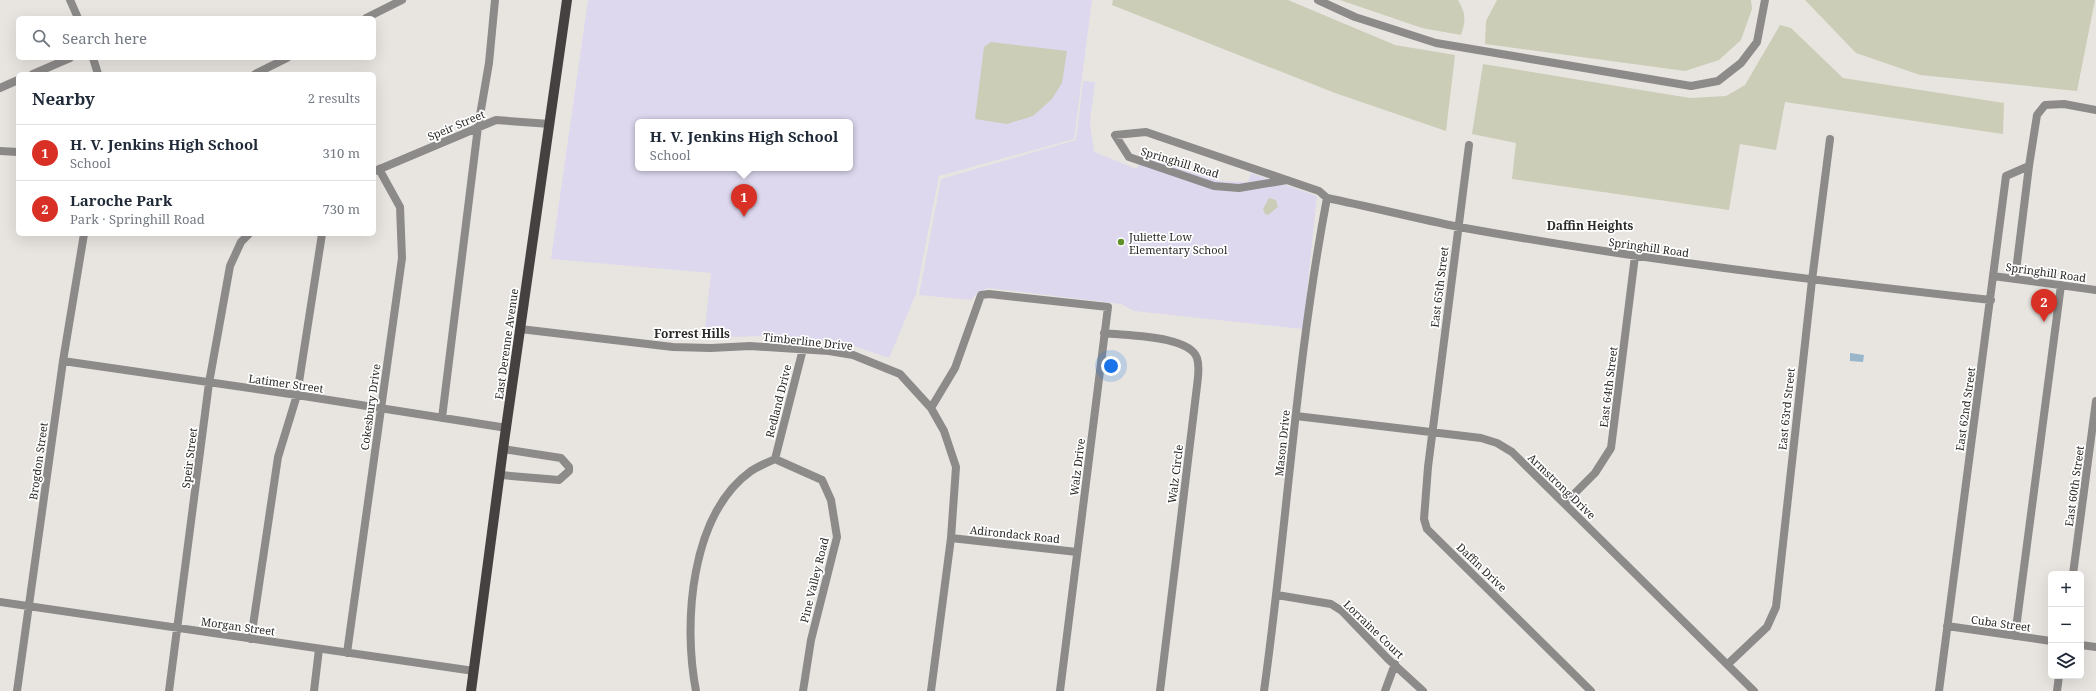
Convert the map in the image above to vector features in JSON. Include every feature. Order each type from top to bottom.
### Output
[{"type":"main road","name":"East Derenne Avenue","points":[[471,691],[503,449],[550,124],[566,0]]},
{"type":"street","points":[[70,0],[77,16]]},
{"type":"street","points":[[370,16],[402,0]]},
{"type":"street","points":[[442,418],[495,0]]},
{"type":"street","points":[[1318,0],[1356,17],[1436,43],[1690,86],[1718,81],[1741,63],[1756,42],[1765,0]]},
{"type":"street","points":[[38,72],[65,60]]},
{"type":"street","points":[[94,60],[97,72]]},
{"type":"street","points":[[259,72],[283,60]]},
{"type":"street","points":[[0,88],[16,81]]},
{"type":"street","points":[[2014,279],[2037,115],[2045,105],[2064,104],[2096,110]]},
{"type":"street","name":"Speir Street","points":[[376,170],[496,120],[550,124]]},
{"type":"street","name":"Springhill Road","points":[[1287,180],[1279,183],[1239,188],[1214,186],[1129,157],[1115,135],[1146,132],[1287,180],[1319,191],[1327,198],[1458,226],[1636,256],[1812,280],[1991,300]]},
{"type":"street","name":"East 63rd Street","points":[[1728,664],[1766,627],[1776,607],[1812,280],[1830,139]]},
{"type":"street","name":"East 65th Street","points":[[1433,431],[1469,144]]},
{"type":"street","points":[[0,151],[16,152]]},
{"type":"street","name":"East 62nd Street","points":[[1939,691],[2006,176],[2029,166]]},
{"type":"street","name":"Cokesbury Drive","points":[[347,653],[402,258],[400,207],[376,170]]},
{"type":"street","name":"Mason Drive","points":[[1264,691],[1277,595],[1314,267],[1327,198]]},
{"type":"street","name":"Brogdon Street","points":[[17,691],[63,362],[84,236]]},
{"type":"street","name":"Speir Street","points":[[169,691],[210,383],[230,266],[241,242],[247,236]]},
{"type":"street","points":[[251,639],[278,456],[297,395],[322,236]]},
{"type":"street","name":"East 64th Street","points":[[1564,503],[1595,473],[1611,448],[1636,256]]},
{"type":"street","name":"Springhill Road","points":[[1993,276],[2096,290]]},
{"type":"street","points":[[2015,636],[2061,286]]},
{"type":"street","name":"Walz Drive","points":[[931,408],[955,368],[967,339],[975,309],[981,295],[989,294],[1046,299],[1108,307],[1060,691]]},
{"type":"street","name":"Timberline Drive","points":[[520,329],[673,347],[711,348],[750,346],[803,349],[853,355],[900,374],[931,408],[944,431],[956,467],[951,538],[931,691]]},
{"type":"street","name":"Walz Circle","points":[[1104,333],[1177,341],[1189,347],[1197,357],[1197,386],[1160,691]]},
{"type":"street","name":"Redland Drive","points":[[775,459],[803,349]]},
{"type":"street","name":"Latimer Street","points":[[63,362],[297,395],[507,428]]},
{"type":"street","name":"East 60th Street","points":[[2073,571],[2096,401]]},
{"type":"street","name":"Armstrong Drive","points":[[1296,416],[1433,431],[1480,438],[1497,443],[1512,452],[1754,691]]},
{"type":"street","name":"Daffin Drive","points":[[1433,431],[1424,519],[1426,529],[1592,691]]},
{"type":"street","points":[[500,475],[559,480],[569,471],[569,467],[561,458],[503,449]]},
{"type":"street","points":[[696,691],[690,618],[694,586],[705,538],[721,504],[734,487],[749,472],[764,463],[775,459]]},
{"type":"street","name":"Pine Valley Road","points":[[775,459],[822,480],[831,500],[837,537],[811,640],[803,691]]},
{"type":"street","name":"Adirondack Road","points":[[951,538],[1077,552]]},
{"type":"street","name":"Lorraine Court","points":[[1277,595],[1331,604],[1342,611],[1423,691]]},
{"type":"street","name":"Morgan Street","points":[[0,602],[474,671]]},
{"type":"street","name":"Cuba Street","points":[[1947,626],[2048,641]]},
{"type":"street","points":[[2084,645],[2096,647]]},
{"type":"street","points":[[314,691],[319,649]]},
{"type":"street","points":[[1384,691],[1395,664]]},
{"type":"street","points":[[2057,691],[2059,679]]},
{"type":"shaded area","points":[[588,0],[1092,0],[1074,139],[939,176],[916,294],[889,358],[848,344],[794,338],[761,336],[704,338],[711,273],[551,259]]},
{"type":"shaded area","name":"Juliette Low Elementary School","points":[[1083,81],[1095,82],[1090,122],[1094,152],[1137,169],[1143,155],[1219,181],[1248,182],[1251,173],[1317,196],[1303,329],[1134,311],[1121,304],[988,288],[977,293],[971,300],[919,295],[941,179],[1076,140]]},
{"type":"green space","points":[[1113,0],[1288,0],[1395,45],[1455,55],[1446,131],[1335,93],[1112,5]]},
{"type":"green space","points":[[1340,0],[1458,0],[1464,13],[1464,25],[1461,35],[1422,28]]},
{"type":"green space","points":[[1497,0],[1751,0],[1752,9],[1741,40],[1719,60],[1685,71],[1485,44],[1486,21]]},
{"type":"green space","points":[[1805,0],[2095,0],[2077,91],[1920,75],[1856,53]]},
{"type":"green space","points":[[1780,25],[1791,28],[1843,78],[2004,103],[2003,134],[1785,102],[1776,150],[1740,144],[1729,210],[1512,179],[1516,143],[1472,134],[1483,64],[1690,98],[1726,96],[1745,85]]},
{"type":"green space","points":[[991,42],[1067,51],[1062,83],[1052,99],[1033,116],[1007,124],[975,119],[984,47]]},
{"type":"green space","points":[[1269,198],[1276,200],[1278,207],[1268,215],[1265,214],[1263,209]]},
{"type":"water","points":[[1850,353],[1864,355],[1863,362],[1850,361]]},
{"type":"place","name":"H. V. Jenkins High School","points":[[744,217]]},
{"type":"place","name":"Juliette Low Elementary School","points":[[1121,242]]},
{"type":"place","name":"Laroche Park","points":[[2044,322]]},
{"type":"district","name":"Daffin Heights","points":[[1590,225]]},
{"type":"district","name":"Forrest Hills","points":[[692,333]]}]
